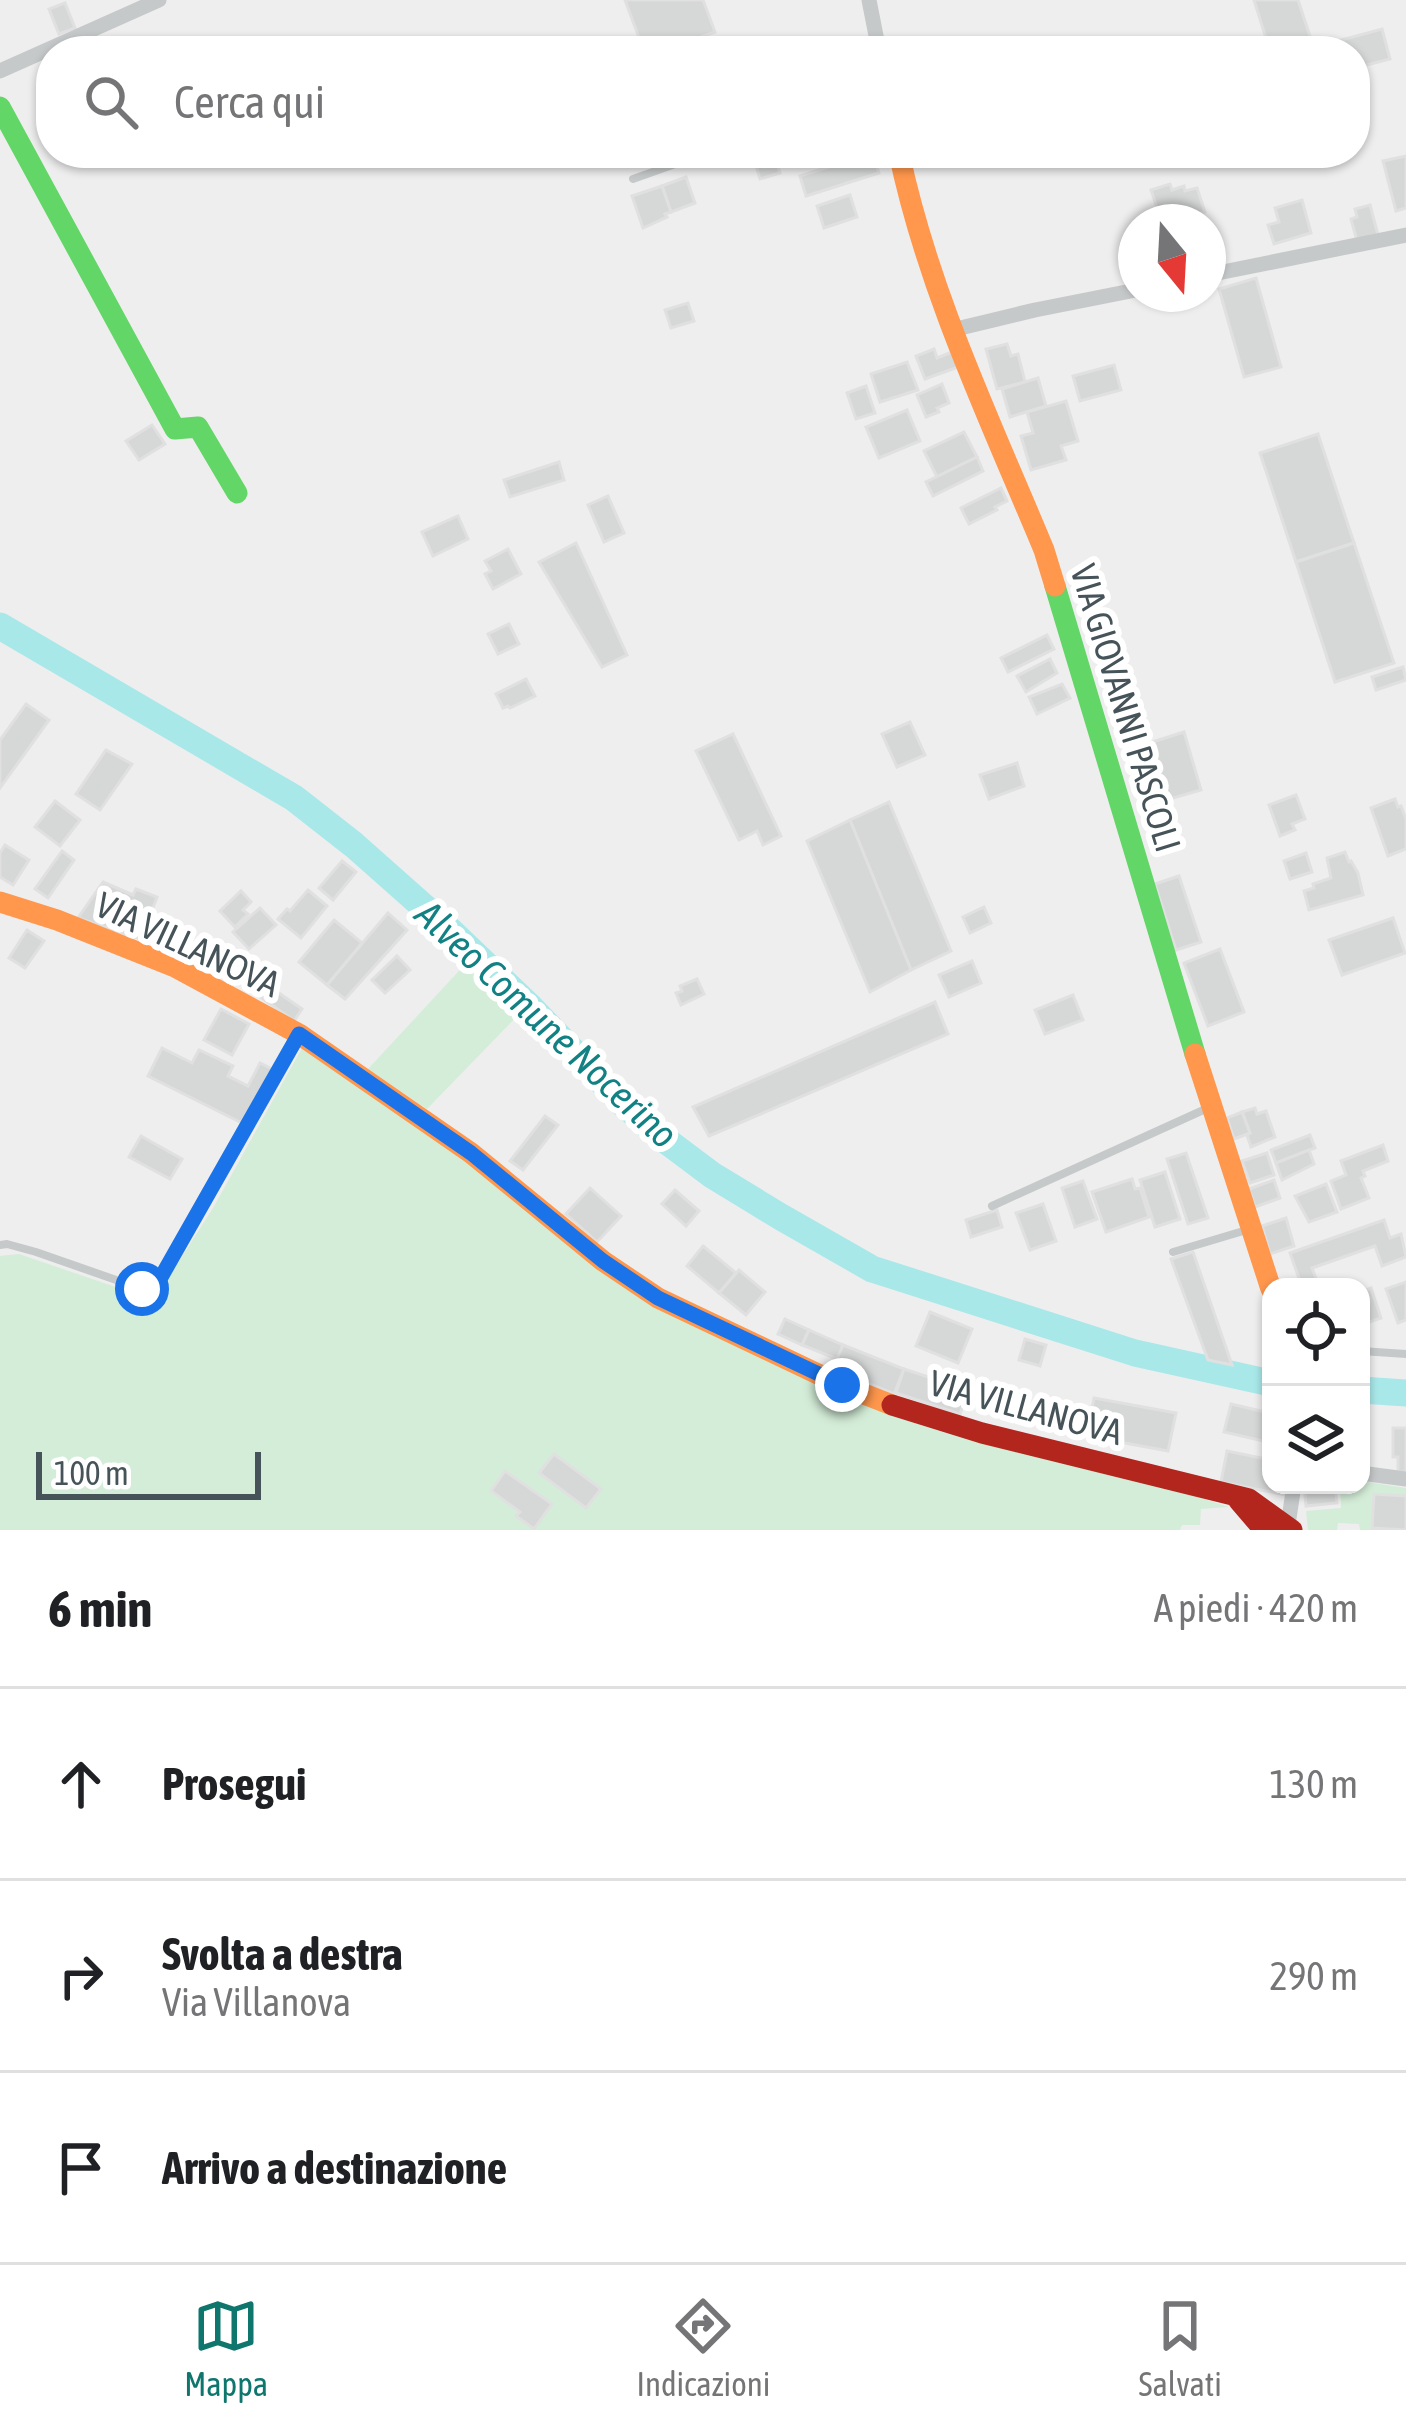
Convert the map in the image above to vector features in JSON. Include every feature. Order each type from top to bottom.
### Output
[{"type":"street","points":[[78,36],[159,0]]},
{"type":"street","points":[[869,0],[876,36]]},
{"type":"street","points":[[0,71],[36,55]]},
{"type":"street","points":[[0,107],[175,429],[198,427],[237,493]]},
{"type":"street","name":"VIA GIOVANNI PASCOLI","points":[[903,168],[952,330],[1044,550],[1211,1107],[1268,1278]]},
{"type":"street","points":[[1226,271],[1406,235]]},
{"type":"street","points":[[952,330],[1118,294]]},
{"type":"street","name":"VIA VILLANOVA","points":[[0,902],[175,967],[299,1034],[471,1153],[603,1261],[658,1298],[903,1409],[1249,1499],[1289,1528]]},
{"type":"street","points":[[1370,1474],[1406,1479]]},
{"type":"street","points":[[1289,1528],[1293,1494]]},
{"type":"street","points":[[1235,1496],[1264,1530]]},
{"type":"lane","points":[[633,178],[662,168]]},
{"type":"lane","points":[[0,1245],[36,1252],[142,1289],[156,1286],[299,1034]]},
{"type":"lane","points":[[992,1206],[1211,1107]]},
{"type":"lane","points":[[1173,1252],[1252,1228]]},
{"type":"lane","points":[[1370,1352],[1406,1354]]},
{"type":"green space","points":[[470,959],[522,1011],[427,1109],[368,1069]]},
{"type":"green space","points":[[302,1048],[752,1353],[1229,1507],[1201,1509],[1200,1525],[1182,1525],[1180,1530],[0,1530],[0,1256],[19,1254],[145,1297],[158,1294],[213,1208]]},
{"type":"green space","points":[[1370,1482],[1406,1488],[1406,1530],[1360,1530],[1359,1524],[1338,1523],[1337,1530],[1308,1530],[1306,1511],[1341,1508],[1340,1494],[1370,1494]]},
{"type":"building","points":[[625,0],[703,0],[715,32],[704,36],[638,36]]},
{"type":"building","points":[[1254,0],[1298,0],[1310,36],[1265,36]]},
{"type":"building","points":[[65,3],[75,28],[59,34],[49,9]]},
{"type":"building","points":[[1382,29],[1390,59],[1370,64],[1370,36],[1356,36]]},
{"type":"building","points":[[1406,156],[1406,208],[1396,211],[1383,161]]},
{"type":"building","points":[[757,168],[778,168],[780,173],[760,179]]},
{"type":"building","points":[[825,168],[878,168],[879,173],[806,196],[800,176]]},
{"type":"building","points":[[686,177],[695,203],[671,212],[662,186]]},
{"type":"building","points":[[1170,184],[1172,190],[1197,188],[1202,204],[1156,204],[1151,190]]},
{"type":"building","points":[[662,186],[671,212],[643,228],[632,196]]},
{"type":"building","points":[[850,195],[857,217],[824,228],[817,206]]},
{"type":"building","points":[[1302,200],[1311,233],[1274,244],[1268,225],[1279,222],[1275,208]]},
{"type":"building","points":[[1370,205],[1378,235],[1357,241],[1351,219],[1357,217],[1355,209]]},
{"type":"building","points":[[1256,278],[1281,367],[1244,377],[1226,312],[1226,287]]},
{"type":"building","points":[[688,303],[694,321],[671,328],[665,310]]},
{"type":"building","points":[[1007,344],[1011,356],[1018,354],[1025,382],[997,389],[986,349]]},
{"type":"building","points":[[934,349],[937,358],[952,352],[958,367],[925,379],[916,356]]},
{"type":"building","points":[[907,362],[918,390],[880,402],[871,374]]},
{"type":"building","points":[[1114,365],[1121,390],[1080,401],[1073,376]]},
{"type":"building","points":[[1038,378],[1046,406],[1010,417],[1002,389]]},
{"type":"building","points":[[942,384],[949,403],[926,417],[917,395]]},
{"type":"building","points":[[866,386],[875,413],[856,419],[847,393]]},
{"type":"building","points":[[1066,401],[1078,441],[1061,446],[1066,460],[1031,470],[1021,436],[1033,433],[1027,412]]},
{"type":"building","points":[[907,410],[920,441],[879,458],[866,427]]},
{"type":"building","points":[[152,425],[165,444],[139,460],[126,441]]},
{"type":"building","points":[[964,432],[977,457],[937,477],[924,451]]},
{"type":"building","points":[[1318,434],[1354,543],[1296,562],[1260,453]]},
{"type":"building","points":[[977,457],[983,471],[933,496],[926,482]]},
{"type":"building","points":[[559,462],[564,480],[510,497],[504,480]]},
{"type":"building","points":[[1001,488],[1007,501],[969,524],[961,508]]},
{"type":"building","points":[[608,496],[624,533],[604,542],[588,505]]},
{"type":"building","points":[[458,516],[468,539],[433,556],[422,532]]},
{"type":"building","points":[[576,543],[627,655],[602,667],[539,562]]},
{"type":"building","points":[[1354,543],[1394,663],[1335,682],[1296,562]]},
{"type":"building","points":[[508,549],[521,574],[493,589],[485,561]]},
{"type":"building","points":[[509,624],[519,644],[498,654],[488,634]]},
{"type":"building","points":[[1047,635],[1054,649],[1008,672],[1001,658]]},
{"type":"building","points":[[1050,659],[1057,673],[1026,692],[1017,676]]},
{"type":"building","points":[[1403,667],[1406,680],[1376,690],[1372,677]]},
{"type":"building","points":[[526,679],[535,696],[503,708],[496,694]]},
{"type":"building","points":[[1062,684],[1070,698],[1037,714],[1029,697]]},
{"type":"building","points":[[26,704],[49,720],[0,788],[0,740]]},
{"type":"building","points":[[910,722],[925,755],[897,767],[882,734]]},
{"type":"building","points":[[1184,732],[1201,790],[1163,801],[1146,744]]},
{"type":"building","points":[[733,734],[781,836],[763,845],[757,831],[739,840],[696,751]]},
{"type":"building","points":[[106,750],[132,764],[100,810],[76,794]]},
{"type":"building","points":[[1017,763],[1024,786],[989,799],[980,775]]},
{"type":"building","points":[[1296,795],[1305,819],[1280,836],[1269,805]]},
{"type":"building","points":[[1395,799],[1406,819],[1406,849],[1388,856],[1371,808]]},
{"type":"building","points":[[55,801],[80,820],[60,846],[35,827]]},
{"type":"building","points":[[889,802],[951,951],[911,970],[850,820]]},
{"type":"building","points":[[850,820],[911,970],[870,992],[807,841]]},
{"type":"building","points":[[5,845],[29,860],[13,885],[0,877],[0,853]]},
{"type":"building","points":[[62,851],[74,860],[48,898],[35,889]]},
{"type":"building","points":[[1345,852],[1358,873],[1363,895],[1309,910],[1304,891],[1331,878],[1327,858]]},
{"type":"building","points":[[1306,853],[1312,872],[1290,879],[1284,861]]},
{"type":"building","points":[[342,861],[356,872],[333,900],[319,888]]},
{"type":"building","points":[[1179,876],[1201,942],[1176,950],[1155,884]]},
{"type":"building","points":[[103,882],[133,895],[136,889],[157,897],[141,939],[78,918]]},
{"type":"building","points":[[308,890],[327,906],[301,938],[278,919]]},
{"type":"building","points":[[241,891],[251,902],[243,910],[248,914],[235,927],[220,911]]},
{"type":"building","points":[[984,907],[991,923],[970,933],[963,917]]},
{"type":"building","points":[[260,908],[276,925],[249,949],[233,932]]},
{"type":"building","points":[[388,913],[407,930],[345,999],[327,985]]},
{"type":"building","points":[[1393,918],[1405,953],[1342,975],[1329,940]]},
{"type":"building","points":[[334,920],[362,943],[327,985],[299,962]]},
{"type":"building","points":[[27,930],[44,941],[25,968],[9,958]]},
{"type":"building","points":[[1220,949],[1244,1012],[1208,1026],[1184,963]]},
{"type":"building","points":[[397,956],[410,970],[385,993],[372,980]]},
{"type":"building","points":[[972,961],[981,983],[949,997],[939,975]]},
{"type":"building","points":[[697,979],[704,994],[681,1005],[676,993],[682,991],[680,986]]},
{"type":"building","points":[[263,982],[302,1009],[294,1021],[255,993]]},
{"type":"building","points":[[1073,995],[1083,1020],[1045,1034],[1035,1010]]},
{"type":"building","points":[[935,1002],[948,1034],[709,1136],[693,1107]]},
{"type":"building","points":[[221,1009],[249,1024],[232,1055],[204,1040]]},
{"type":"building","points":[[162,1048],[192,1063],[199,1050],[233,1066],[228,1076],[248,1086],[260,1063],[274,1070],[246,1125],[148,1076]]},
{"type":"building","points":[[1255,1108],[1257,1114],[1266,1111],[1275,1137],[1251,1147],[1242,1112]]},
{"type":"building","points":[[1242,1112],[1250,1133],[1234,1139],[1227,1118]]},
{"type":"building","points":[[545,1116],[558,1125],[523,1170],[510,1161]]},
{"type":"building","points":[[1310,1135],[1315,1148],[1276,1163],[1271,1150]]},
{"type":"building","points":[[141,1136],[182,1159],[170,1179],[129,1157]]},
{"type":"building","points":[[1383,1145],[1388,1161],[1363,1171],[1361,1178],[1369,1198],[1341,1209],[1331,1181],[1346,1175],[1341,1161]]},
{"type":"building","points":[[1309,1150],[1314,1164],[1282,1180],[1276,1163]]},
{"type":"building","points":[[1186,1153],[1208,1218],[1188,1224],[1167,1159]]},
{"type":"building","points":[[1267,1153],[1274,1175],[1250,1183],[1242,1161]]},
{"type":"building","points":[[1165,1172],[1180,1219],[1155,1227],[1140,1180]]},
{"type":"building","points":[[1132,1179],[1135,1189],[1140,1188],[1149,1217],[1106,1232],[1092,1192]]},
{"type":"building","points":[[1274,1180],[1280,1198],[1255,1207],[1249,1189]]},
{"type":"building","points":[[1083,1181],[1097,1219],[1075,1227],[1062,1188]]},
{"type":"building","points":[[1326,1184],[1337,1212],[1309,1222],[1295,1196]]},
{"type":"building","points":[[590,1188],[621,1216],[597,1242],[566,1214]]},
{"type":"building","points":[[675,1190],[699,1211],[686,1226],[662,1204]]},
{"type":"building","points":[[1043,1204],[1056,1241],[1030,1250],[1016,1213]]},
{"type":"building","points":[[997,1210],[1002,1227],[971,1237],[966,1220]]},
{"type":"building","points":[[1286,1218],[1294,1246],[1270,1254],[1262,1226]]},
{"type":"building","points":[[1384,1220],[1390,1238],[1401,1234],[1406,1257],[1382,1266],[1375,1246],[1312,1268],[1316,1278],[1299,1278],[1290,1253]]},
{"type":"building","points":[[703,1246],[736,1273],[719,1293],[687,1266]]},
{"type":"building","points":[[1193,1252],[1232,1365],[1208,1360],[1171,1259]]},
{"type":"building","points":[[739,1270],[765,1292],[746,1315],[719,1293]]},
{"type":"building","points":[[1406,1282],[1406,1320],[1398,1323],[1386,1289]]},
{"type":"building","points":[[1370,1288],[1381,1318],[1370,1322]]},
{"type":"building","points":[[930,1312],[972,1329],[958,1363],[916,1346]]},
{"type":"building","points":[[785,1319],[809,1330],[802,1345],[778,1334]]},
{"type":"building","points":[[809,1330],[843,1345],[837,1359],[802,1345]]},
{"type":"building","points":[[1025,1339],[1046,1345],[1040,1366],[1019,1360]]},
{"type":"building","points":[[843,1345],[904,1369],[894,1394],[849,1375],[853,1365],[837,1359]]},
{"type":"building","points":[[904,1369],[968,1390],[960,1414],[896,1393]]},
{"type":"building","points":[[1094,1398],[1176,1413],[1168,1451],[1087,1436]]},
{"type":"building","points":[[1231,1404],[1262,1411],[1262,1441],[1224,1432]]},
{"type":"building","points":[[1393,1428],[1406,1428],[1406,1472],[1398,1472],[1398,1457],[1393,1457]]},
{"type":"building","points":[[1227,1451],[1262,1458],[1262,1490],[1221,1482]]},
{"type":"building","points":[[554,1454],[601,1489],[586,1508],[539,1473]]},
{"type":"building","points":[[505,1471],[552,1504],[534,1529],[491,1491]]},
{"type":"building","points":[[1305,1494],[1336,1494],[1337,1503],[1306,1506]]},
{"type":"building","points":[[1374,1494],[1406,1496],[1406,1530],[1372,1528]]},
{"type":"waterway","name":"Alveo Comune Nocerino","points":[[0,626],[294,798],[442,923],[660,1136],[781,1217],[872,1269],[1135,1353],[1262,1381]]},
{"type":"waterway","name":"Alveo Comune Nocerino","points":[[1370,1391],[1406,1393]]},
{"type":"traffic: fast","points":[[0,107],[175,429],[198,427],[237,493]]},
{"type":"traffic: fast","points":[[1055,586],[1195,1054]]},
{"type":"traffic: slow","points":[[903,168],[943,305],[1055,586]]},
{"type":"traffic: slow","points":[[0,902],[175,967],[299,1034],[471,1153],[603,1261],[658,1298],[892,1405]]},
{"type":"traffic: slow","points":[[1195,1054],[1267,1278]]},
{"type":"traffic: jam","points":[[892,1405],[982,1433],[1249,1499],[1292,1530]]},
{"type":"traffic: jam","points":[[1239,1501],[1264,1530]]},
{"type":"route","points":[[142,1289],[156,1286],[299,1034],[471,1153],[603,1261],[658,1298],[842,1385]]}]
